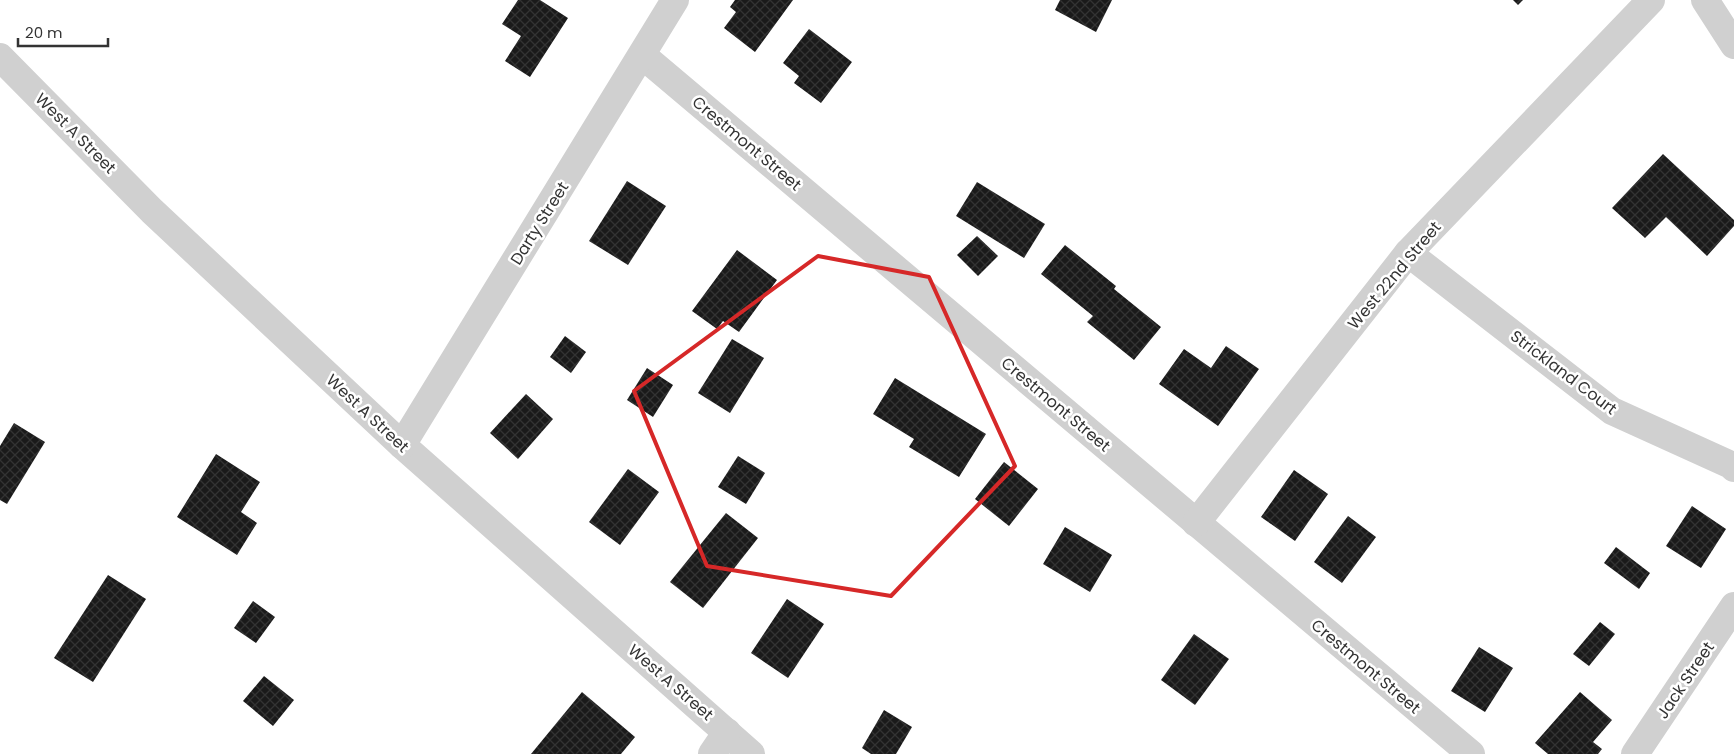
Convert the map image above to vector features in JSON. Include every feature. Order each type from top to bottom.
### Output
[{"type":"street","name":"Darty Street","points":[[402,445],[675,0]]},
{"type":"street","name":"West 22nd Street","points":[[1196,522],[1408,253],[1652,0]]},
{"type":"street","points":[[1706,0],[1734,45]]},
{"type":"street","name":"Crestmont Street","points":[[642,55],[1470,754]]},
{"type":"street","name":"West A Street","points":[[0,57],[152,211],[402,445],[751,754]]},
{"type":"street","name":"Strickland Court","points":[[1408,253],[1612,411],[1734,468]]},
{"type":"street","name":"Jack Street","points":[[1635,754],[1734,606]]},
{"type":"street","points":[[712,754],[727,732]]},
{"type":"highlighted area","points":[[818,256],[929,277],[1015,466],[891,596],[707,566],[634,391]]},
{"type":"building","points":[[518,0],[540,0],[568,18],[530,77],[505,61],[521,36],[502,24]]},
{"type":"building","points":[[735,0],[793,0],[755,52],[724,28],[736,12],[730,7]]},
{"type":"building","points":[[1060,0],[1112,0],[1096,32],[1055,10]]},
{"type":"building","points":[[1513,0],[1523,0],[1518,5]]},
{"type":"building","points":[[809,29],[852,62],[821,103],[794,83],[799,76],[783,63]]},
{"type":"building","points":[[1663,154],[1734,220],[1734,226],[1707,256],[1666,217],[1645,238],[1612,208]]},
{"type":"building","points":[[627,181],[666,206],[628,265],[589,241]]},
{"type":"building","points":[[977,182],[1045,224],[1024,258],[956,216]]},
{"type":"building","points":[[977,236],[998,256],[978,276],[957,255]]},
{"type":"building","points":[[1065,245],[1116,286],[1114,289],[1161,327],[1134,360],[1087,322],[1093,316],[1041,274]]},
{"type":"building","points":[[737,250],[777,280],[739,332],[723,321],[717,329],[692,311]]},
{"type":"building","points":[[565,336],[586,352],[571,373],[550,357]]},
{"type":"building","points":[[732,339],[764,358],[730,413],[698,393]]},
{"type":"building","points":[[1226,346],[1259,369],[1218,426],[1159,384],[1184,349],[1211,368]]},
{"type":"building","points":[[647,368],[673,385],[653,417],[627,400]]},
{"type":"building","points":[[895,378],[986,434],[959,477],[909,447],[914,439],[873,414]]},
{"type":"building","points":[[526,394],[553,419],[518,459],[490,433]]},
{"type":"building","points":[[14,423],[45,442],[7,504],[0,500],[0,446]]},
{"type":"building","points":[[216,454],[260,482],[241,512],[257,523],[237,555],[177,517]]},
{"type":"building","points":[[738,456],[765,473],[746,504],[718,487]]},
{"type":"building","points":[[1004,462],[1038,489],[1009,526],[975,499]]},
{"type":"building","points":[[628,469],[659,492],[620,545],[589,522]]},
{"type":"building","points":[[1294,470],[1328,494],[1295,541],[1261,517]]},
{"type":"building","points":[[1692,506],[1726,529],[1701,568],[1666,546]]},
{"type":"building","points":[[726,513],[758,538],[703,608],[670,582]]},
{"type":"building","points":[[1348,516],[1376,537],[1342,583],[1314,562]]},
{"type":"building","points":[[1065,527],[1112,555],[1090,592],[1043,564]]},
{"type":"building","points":[[1616,547],[1650,573],[1639,589],[1604,563]]},
{"type":"building","points":[[108,575],[146,599],[93,682],[54,658]]},
{"type":"building","points":[[787,599],[824,624],[788,678],[751,653]]},
{"type":"building","points":[[253,601],[275,617],[256,643],[234,628]]},
{"type":"building","points":[[1600,622],[1615,634],[1589,666],[1573,654]]},
{"type":"building","points":[[1194,634],[1229,659],[1195,705],[1161,680]]},
{"type":"building","points":[[1479,647],[1513,668],[1485,712],[1451,691]]},
{"type":"building","points":[[264,676],[294,700],[273,726],[243,701]]},
{"type":"building","points":[[582,692],[635,737],[621,754],[531,754]]},
{"type":"building","points":[[1580,692],[1612,720],[1593,742],[1602,749],[1598,754],[1548,754],[1535,743]]},
{"type":"building","points":[[884,710],[912,727],[896,754],[871,754],[862,748]]}]
